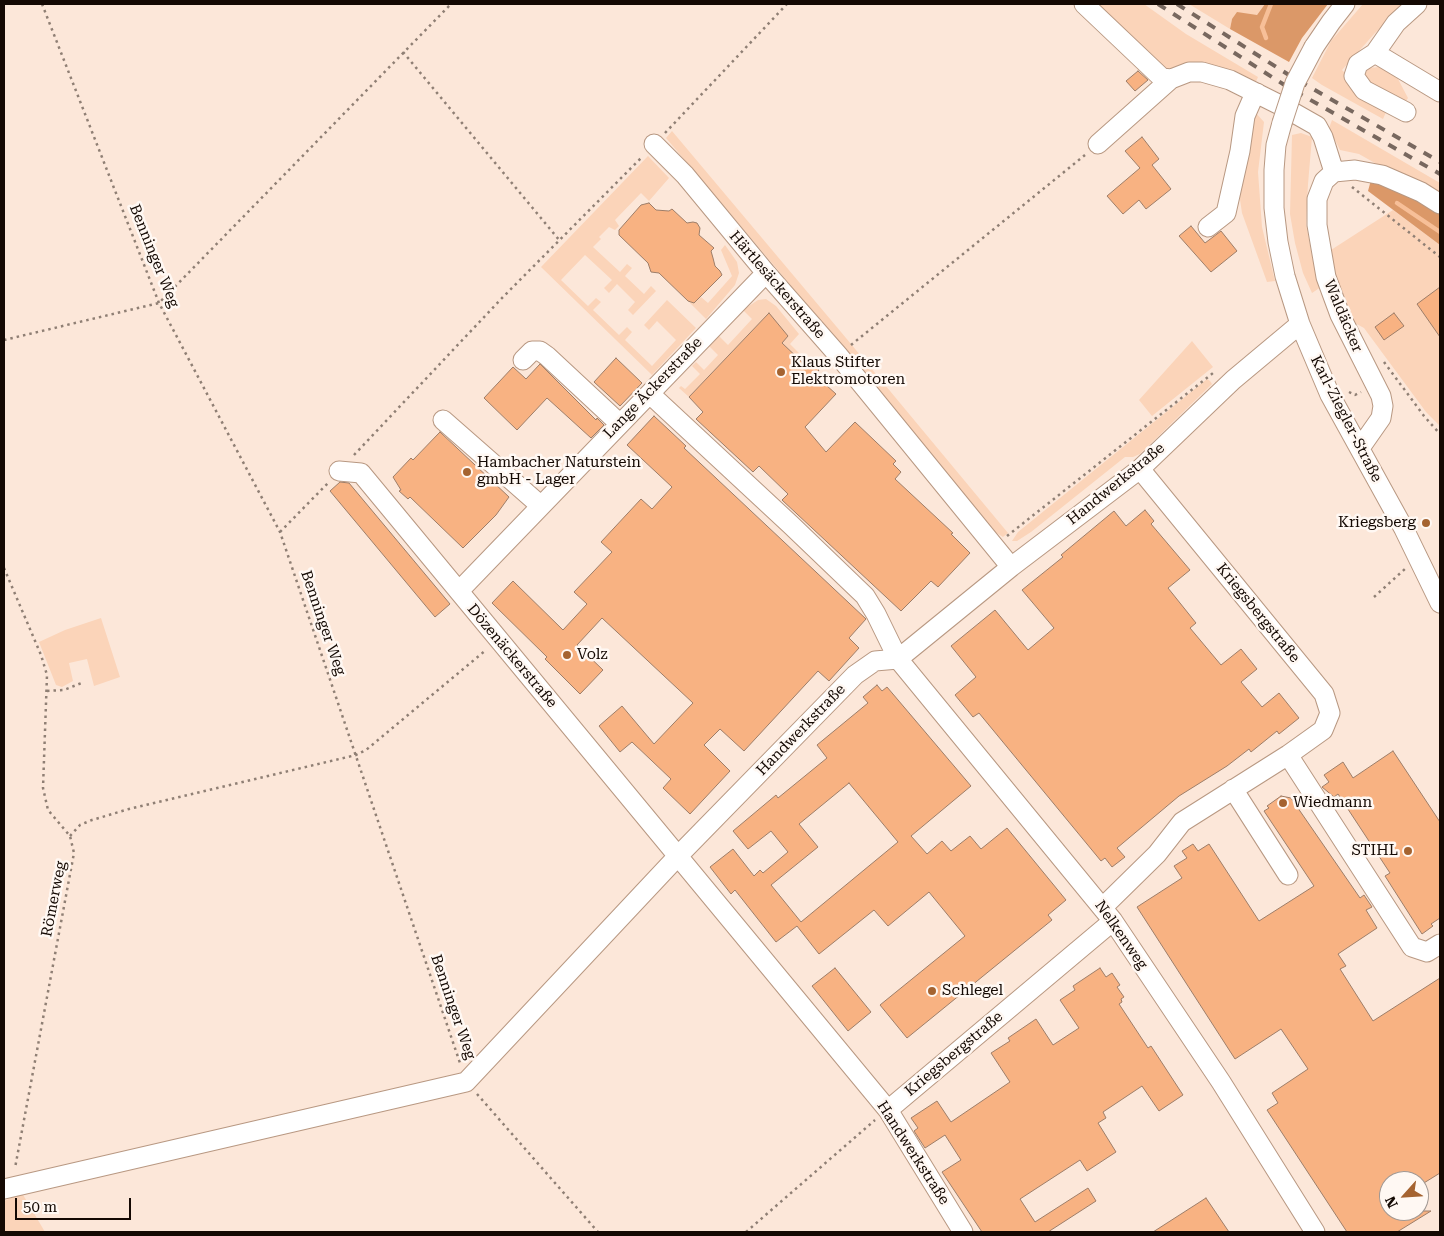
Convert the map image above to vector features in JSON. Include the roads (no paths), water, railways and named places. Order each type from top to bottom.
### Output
[{"type":"street","points":[[1084,4],[1162,78],[1171,79]]},
{"type":"street","name":"Karl-Ziegler-Straße","points":[[1345,4],[1314,48],[1295,83],[1282,123],[1276,145],[1274,170],[1274,208],[1278,242],[1285,276],[1300,324],[1330,395],[1420,560],[1440,603]]},
{"type":"street","points":[[1406,112],[1364,90],[1354,76],[1358,64],[1375,54],[1396,23],[1417,4]]},
{"type":"street","points":[[1375,54],[1440,92]]},
{"type":"street","points":[[1098,144],[1171,79],[1189,72],[1202,72],[1230,80],[1317,126],[1323,137],[1334,172],[1355,170],[1382,176],[1421,192],[1440,204]]},
{"type":"street","points":[[1208,227],[1226,213],[1240,150],[1245,116],[1257,93]]},
{"type":"street","name":"Härtlesäckerstraße","points":[[654,144],[680,180],[766,273],[838,355],[1011,567]]},
{"type":"street","name":"Waldäcker","points":[[1334,172],[1324,180],[1316,199],[1317,225],[1326,277],[1340,315],[1380,396],[1383,406],[1381,418],[1360,448]]},
{"type":"street","name":"Lange Äckerstraße","points":[[458,591],[766,273]]},
{"type":"street","name":"Handwerkstraße","points":[[963,1232],[888,1110],[678,856],[855,675],[875,661],[898,659],[1011,567],[1140,469],[1233,380],[1300,324]]},
{"type":"street","points":[[523,360],[532,351],[540,351],[620,424]]},
{"type":"street","name":"Nelkenweg","points":[[650,394],[865,596],[898,659],[1108,914],[1222,1082],[1315,1232]]},
{"type":"street","points":[[442,420],[541,506]]},
{"type":"street","name":"Kriegsbergstraße","points":[[888,1110],[1108,914],[1182,822],[1288,756],[1323,730],[1330,713],[1324,694],[1140,469]]},
{"type":"street","name":"Dözenäckerstraße","points":[[339,471],[361,473],[678,856]]},
{"type":"street","points":[[1288,756],[1412,947],[1428,952],[1440,944]]},
{"type":"street","points":[[1233,789],[1288,875]]},
{"type":"street","points":[[8,1188],[466,1082],[678,856]]},
{"type":"waterway","points":[[1266,38],[1262,27],[1271,4]]},
{"type":"waterway","points":[[1397,203],[1440,232]]},
{"type":"railway","points":[[1158,4],[1286,86],[1440,174]]},
{"type":"railway","points":[[1177,4],[1289,75],[1440,162]]},
{"type":"place","name":"Klaus Stifter Elektromotoren","points":[[781,372]]},
{"type":"place","name":"Hambacher Naturstein gmbH - Lager","points":[[467,472]]},
{"type":"place","name":"Kriegsberg","points":[[1426,523]]},
{"type":"place","name":"Volz","points":[[567,655]]},
{"type":"place","name":"Wiedmann","points":[[1283,803]]},
{"type":"place","name":"STIHL","points":[[1408,851]]},
{"type":"place","name":"Schlegel","points":[[932,991]]}]
